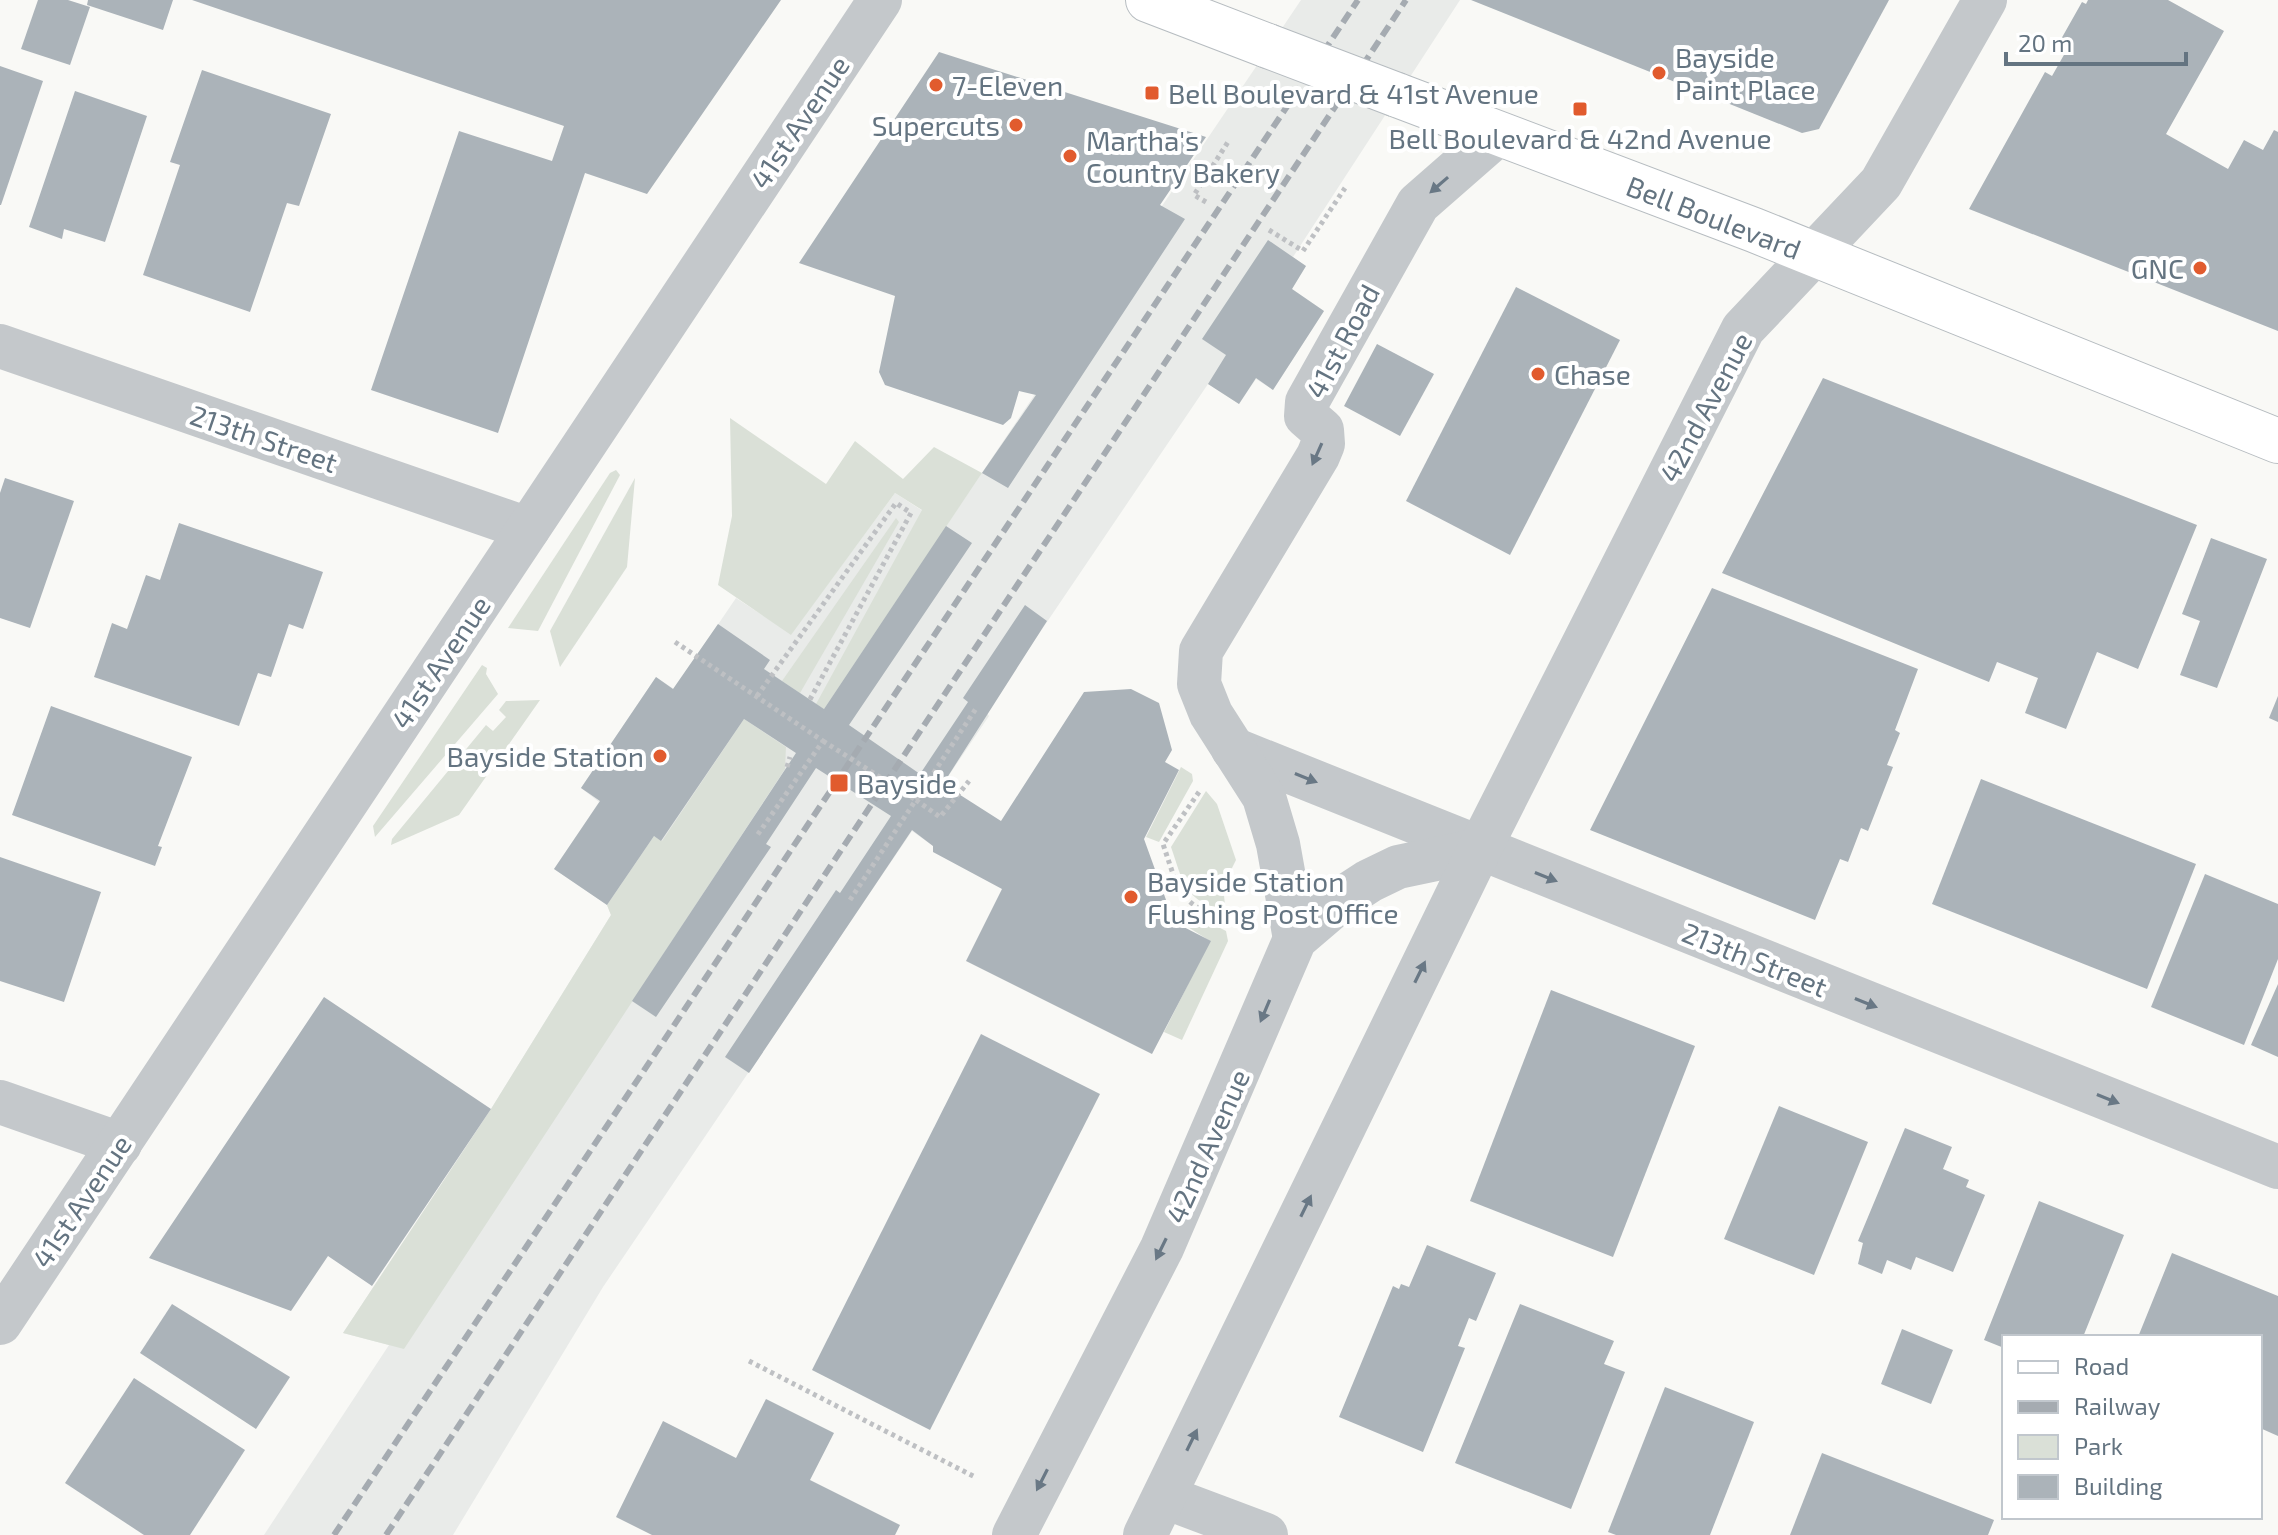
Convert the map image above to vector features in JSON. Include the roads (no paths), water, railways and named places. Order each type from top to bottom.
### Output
[{"type":"street","name":"41st Avenue","points":[[0,1323],[880,0]]},
{"type":"street","name":"Bell Boulevard","points":[[1148,0],[1813,254],[2278,441]]},
{"type":"street","name":"42nd Avenue","points":[[1145,1535],[1479,850],[1743,329],[1881,183],[1985,0]]},
{"type":"street","name":"41st Road","points":[[1233,749],[1211,714],[1199,684],[1201,651],[1318,456],[1323,444],[1322,430],[1306,416],[1307,402],[1418,204],[1498,134]]},
{"type":"street","name":"213th Street","points":[[0,346],[528,529]]},
{"type":"street","name":"213th Street","points":[[1233,749],[1479,850],[2278,1167]]},
{"type":"street","points":[[1233,749],[1264,797],[1278,844],[1295,939]]},
{"type":"street","name":"42nd Avenue","points":[[1014,1535],[1162,1248],[1295,939],[1343,898],[1369,881],[1398,867],[1479,850]]},
{"type":"street","points":[[0,1102],[120,1144]]},
{"type":"street","points":[[1165,1497],[1266,1535]]},
{"type":"railway","points":[[334,1535],[1358,0]]},
{"type":"railway","points":[[386,1535],[1406,0]]},
{"type":"place","name":"Bayside Paint Place","points":[[1659,73]]},
{"type":"place","name":"7-Eleven","points":[[936,85]]},
{"type":"place","name":"Bell Boulevard & 41st Avenue","points":[[1152,93]]},
{"type":"place","name":"Bell Boulevard & 42nd Avenue","points":[[1580,109]]},
{"type":"place","name":"Supercuts","points":[[1016,125]]},
{"type":"place","name":"Martha's Country Bakery","points":[[1070,156]]},
{"type":"place","name":"GNC","points":[[2200,268]]},
{"type":"place","name":"Chase","points":[[1538,374]]},
{"type":"place","name":"Bayside Station","points":[[660,756]]},
{"type":"place","name":"Bayside","points":[[839,783]]},
{"type":"place","name":"Bayside Station Flushing Post Office","points":[[1131,897]]}]
